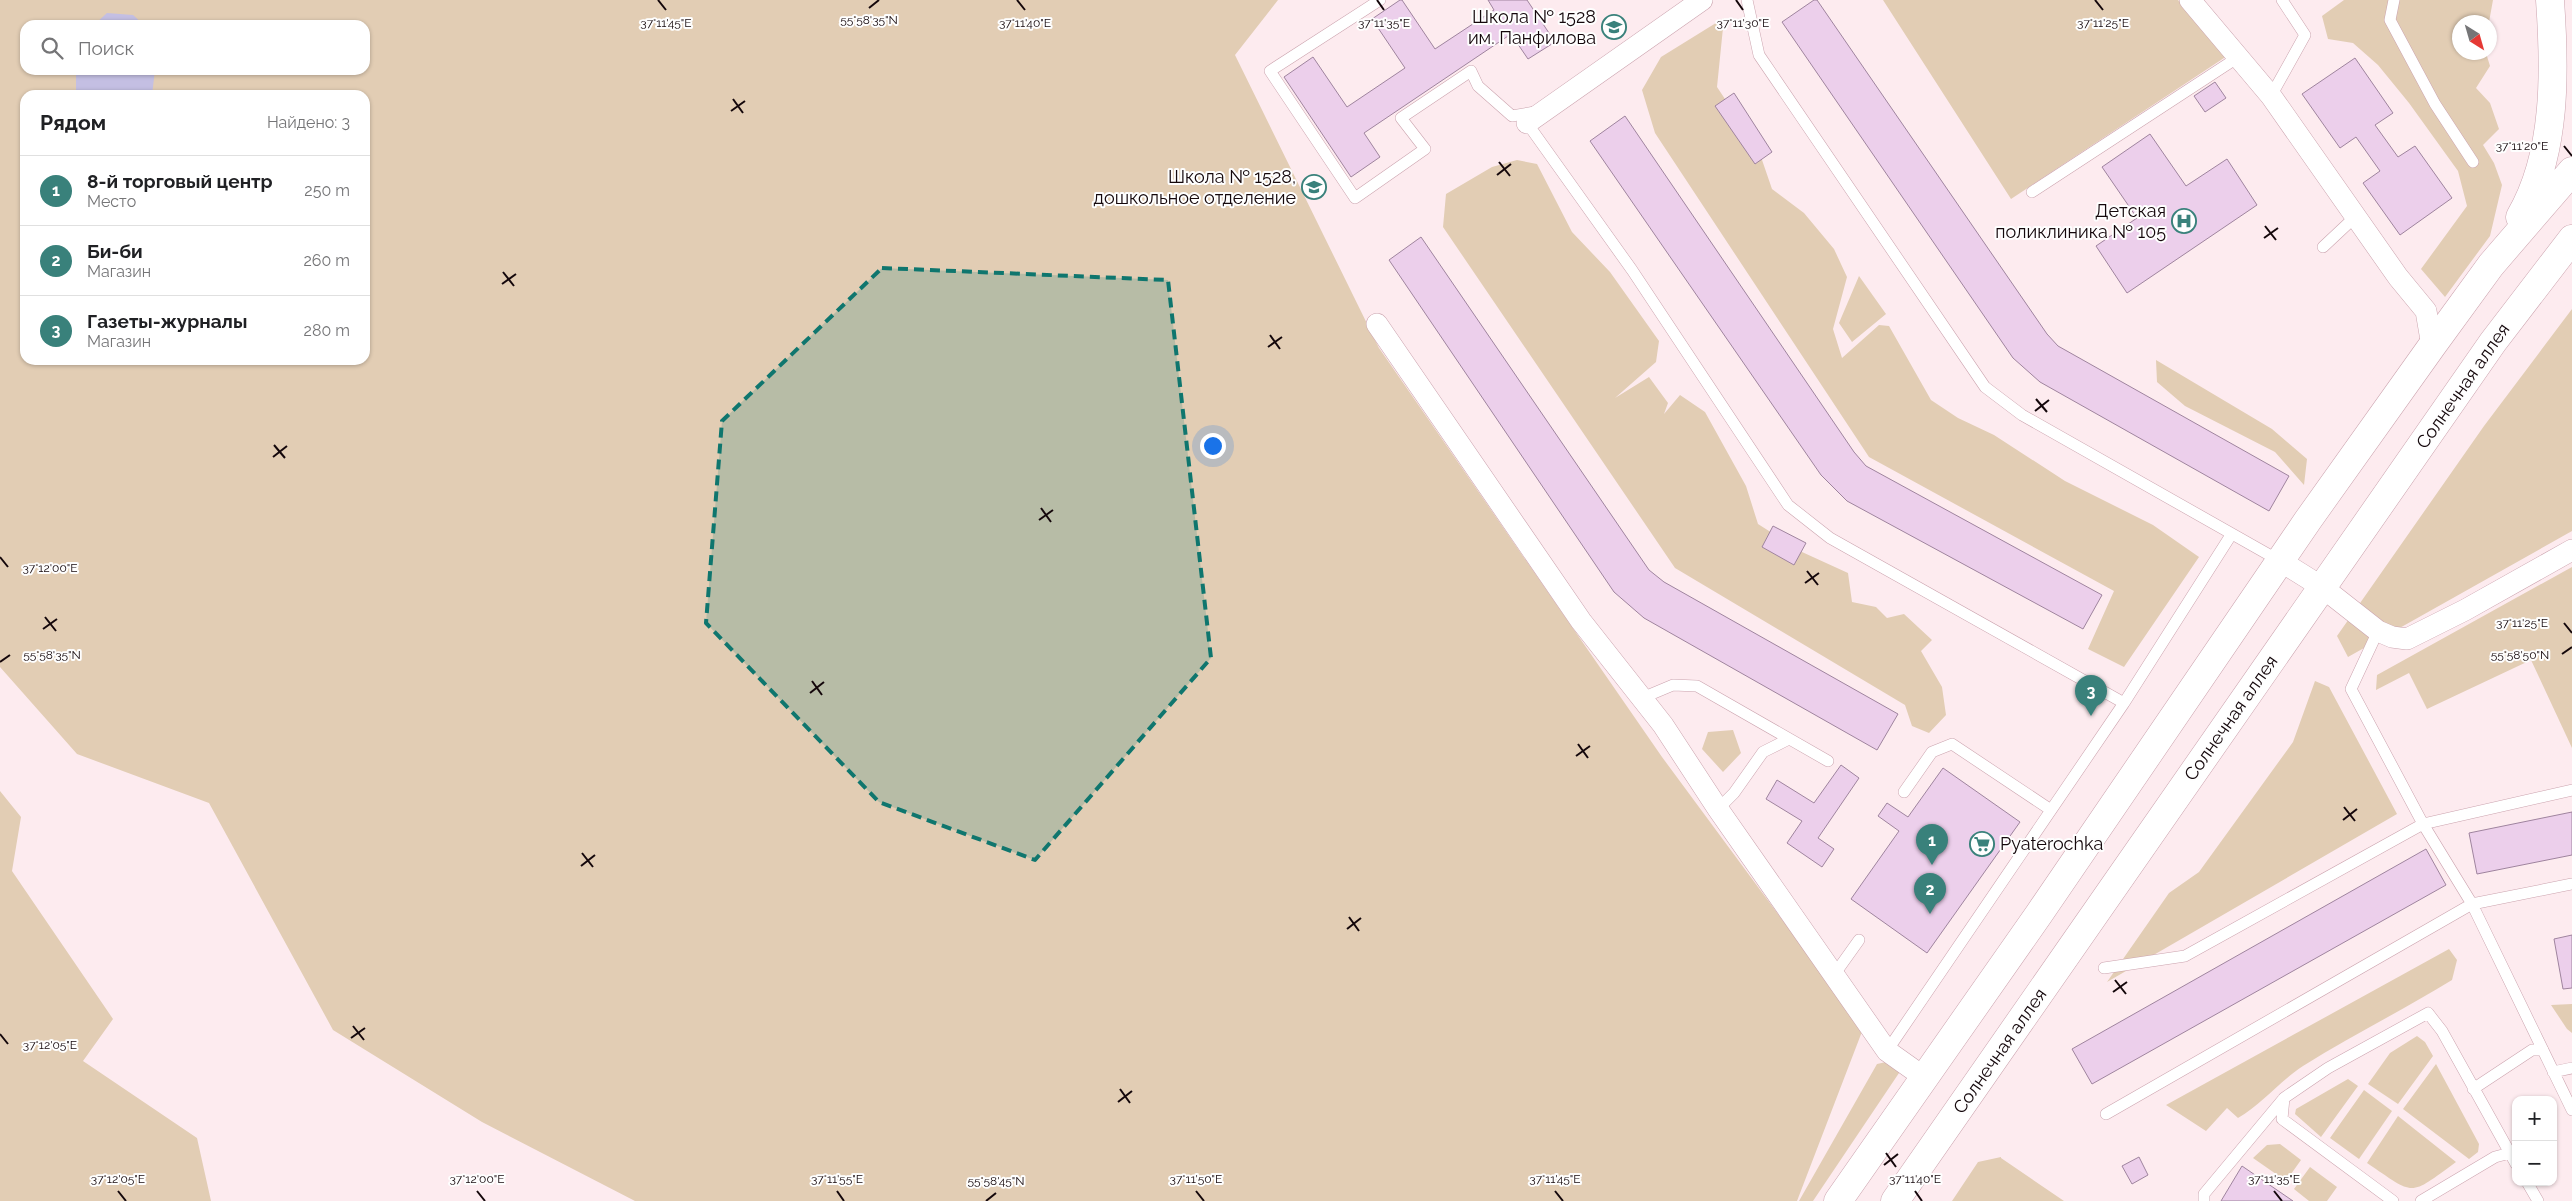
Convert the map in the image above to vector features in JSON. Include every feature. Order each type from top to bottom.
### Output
[{"type":"main road","points":[[2550,1],[2567,42],[2572,48]]},
{"type":"main road","points":[[2491,265],[2529,202],[2540,173],[2546,145],[2552,80],[2550,1]]},
{"type":"main road","points":[[1838,1201],[2282,562],[2308,520],[2491,265],[2572,171]]},
{"type":"main road","name":"Солнечная аллея","points":[[1895,1201],[2493,342],[2572,239]]},
{"type":"street","points":[[1535,117],[1702,0]]},
{"type":"street","points":[[2190,0],[2240,56],[2271,96],[2355,217],[2426,311],[2432,346]]},
{"type":"street","points":[[1377,324],[1581,621],[1663,725],[1718,809],[1887,1052],[1925,1078]]},
{"type":"street","points":[[2282,562],[2322,586],[2378,631],[2392,637],[2407,639],[2465,610],[2572,550]]},
{"type":"lane","points":[[1380,0],[1270,72],[1355,198],[1425,149],[1401,118],[1471,71],[1478,86],[1512,116],[1535,117],[1632,270],[1788,506],[1830,538],[2124,703]]},
{"type":"lane","points":[[1747,0],[1759,55],[1985,387],[2022,416],[2282,562]]},
{"type":"lane","points":[[2271,96],[2305,35],[2282,0]]},
{"type":"lane","points":[[2394,0],[2390,20],[2435,104],[2473,162]]},
{"type":"lane","points":[[2032,192],[2240,56]]},
{"type":"lane","points":[[2323,247],[2355,217]]},
{"type":"lane","points":[[1887,1052],[2124,703],[2231,535]]},
{"type":"lane","points":[[2378,631],[2351,689],[2423,824],[2472,904],[2572,1110]]},
{"type":"lane","points":[[1642,698],[1673,685],[1697,686],[1828,761]]},
{"type":"lane","points":[[1718,809],[1734,793],[1763,752],[1789,739]]},
{"type":"lane","points":[[1904,792],[1932,752],[1952,744],[2051,810]]},
{"type":"lane","points":[[2104,968],[2184,956],[2423,824],[2572,790]]},
{"type":"lane","points":[[2106,1114],[2472,904],[2572,884]]},
{"type":"lane","points":[[1834,975],[1859,940]]},
{"type":"lane","points":[[2204,1201],[2204,1194],[2284,1098],[2328,1068],[2428,1013],[2442,1031],[2512,1157]]},
{"type":"lane","points":[[2473,1089],[2532,1050],[2543,1050]]},
{"type":"lane","points":[[2554,1072],[2572,1068]]},
{"type":"lane","points":[[2284,1098],[2282,1119],[2393,1201]]},
{"type":"lane","points":[[2421,1201],[2496,1157],[2512,1159]]},
{"type":"lane","points":[[2529,1186],[2538,1201]]},
{"type":"highlighted area","points":[[882,268],[1168,280],[1211,658],[1035,860],[879,802],[706,623],[722,421]]},
{"type":"shaded area","points":[[0,0],[1278,0],[1235,55],[1379,348],[1662,757],[1863,1029],[1797,1201],[635,1201],[482,1122],[333,1030],[209,803],[77,754],[0,667]]},
{"type":"shaded area","points":[[1883,0],[2178,0],[2227,56],[2011,199]]},
{"type":"shaded area","points":[[2344,0],[2493,0],[2490,15],[2452,15],[2452,60],[2488,60],[2490,66],[2476,88],[2490,103],[2499,129],[2483,145],[2494,163],[2502,185],[2490,236],[2445,297],[2421,269],[2467,206],[2458,171],[2409,103],[2378,65],[2353,43],[2328,39],[2322,16]]},
{"type":"shaded area","points":[[107,13],[133,15],[138,20],[99,20]]},
{"type":"shaded area","points":[[1724,18],[1717,87],[1733,111],[1751,128],[1772,189],[1804,213],[1834,249],[1847,277],[1833,329],[1842,358],[1879,325],[1889,326],[1931,400],[1958,418],[1994,435],[2065,481],[2153,525],[2199,557],[2124,667],[2088,649],[2114,591],[1869,457],[1655,133],[1642,90],[1661,57]]},
{"type":"shaded area","points":[[76,75],[154,75],[153,90],[76,90]]},
{"type":"shaded area","points":[[1517,160],[1537,164],[1572,232],[1610,272],[1659,341],[1656,362],[1615,398],[1649,377],[1668,403],[1664,414],[1680,395],[1705,412],[1746,486],[1758,524],[1802,552],[1848,573],[1852,602],[1876,607],[1887,618],[1904,614],[1932,640],[1921,651],[1942,687],[1946,715],[1929,733],[1912,726],[1905,705],[1675,568],[1443,227],[1446,194],[1492,167]]},
{"type":"shaded area","points":[[1859,276],[1886,314],[1852,342],[1839,323]]},
{"type":"shaded area","points":[[2572,309],[2572,531],[2348,657],[2337,636],[2484,426]]},
{"type":"shaded area","points":[[2156,360],[2272,429],[2307,459],[2304,485],[2275,452],[2185,406],[2157,382]]},
{"type":"shaded area","points":[[2572,567],[2572,748],[2531,660],[2427,709],[2409,673],[2376,690],[2377,675]]},
{"type":"shaded area","points":[[2315,681],[2329,687],[2397,814],[2107,982],[2169,893],[2199,872],[2293,742]]},
{"type":"shaded area","points":[[1733,730],[1741,753],[1723,772],[1702,749],[1708,732]]},
{"type":"shaded area","points":[[0,791],[21,817],[12,871],[113,1019],[83,1061],[197,1138],[211,1201],[0,1201]]},
{"type":"shaded area","points":[[2449,949],[2457,960],[2452,980],[2303,1066],[2238,1118],[2227,1108],[2206,1131],[2166,1105]]},
{"type":"shaded area","points":[[2572,1004],[2572,1033],[2567,1029],[2551,1005]]},
{"type":"shaded area","points":[[2417,1036],[2425,1042],[2433,1056],[2398,1104],[2368,1084],[2390,1053]]},
{"type":"shaded area","points":[[1900,1059],[1899,1073],[1813,1201],[1799,1201],[1877,1064]]},
{"type":"shaded area","points":[[2436,1064],[2479,1144],[2478,1152],[2469,1159],[2403,1109]]},
{"type":"shaded area","points":[[2348,1079],[2358,1086],[2321,1137],[2295,1114],[2296,1109]]},
{"type":"shaded area","points":[[2364,1090],[2392,1111],[2359,1159],[2330,1138]]},
{"type":"shaded area","points":[[2398,1116],[2456,1162],[2429,1182],[2412,1188],[2395,1182],[2367,1163]]},
{"type":"shaded area","points":[[2280,1144],[2301,1160],[2286,1181],[2253,1158],[2267,1145]]},
{"type":"shaded area","points":[[2001,1157],[2064,1201],[1952,1201],[1978,1162]]},
{"type":"shaded area","points":[[2310,1167],[2337,1187],[2327,1201],[2309,1201],[2294,1189]]},
{"type":"building","points":[[1402,0],[1435,49],[1494,10],[1488,0],[1527,0],[1555,42],[1528,59],[1511,34],[1364,133],[1380,157],[1351,177],[1284,77],[1313,57],[1347,107],[1405,68],[1372,19]]},
{"type":"building","points":[[1814,0],[1817,0],[2047,334],[2058,346],[2289,476],[2269,511],[2040,382],[2013,358],[1782,22]]},
{"type":"building","points":[[2355,58],[2393,113],[2375,125],[2398,157],[2415,146],[2452,198],[2400,235],[2363,183],[2380,171],[2356,137],[2340,148],[2302,94]]},
{"type":"building","points":[[2215,82],[2226,98],[2205,112],[2194,96]]},
{"type":"building","points":[[1734,93],[1772,152],[1755,164],[1715,106]]},
{"type":"building","points":[[1625,116],[1854,452],[1866,466],[2102,595],[2083,629],[1847,501],[1821,475],[1590,141]]},
{"type":"building","name":"Детская поликлиника № 105","points":[[2150,134],[2186,186],[2227,159],[2257,205],[2127,293],[2096,246],[2137,218],[2102,167]]},
{"type":"building","points":[[1421,237],[1649,570],[1664,582],[1898,714],[1877,750],[1644,618],[1614,592],[1389,260]]},
{"type":"building","points":[[1773,526],[1806,543],[1794,565],[1762,547]]},
{"type":"building","points":[[1841,765],[1859,778],[1818,838],[1834,849],[1822,867],[1787,843],[1802,821],[1766,799],[1777,780],[1814,803]]},
{"type":"building","points":[[1943,768],[2020,822],[1927,953],[1851,899],[1899,831],[1878,816],[1887,803],[1908,817]]},
{"type":"building","points":[[2572,812],[2572,855],[2477,874],[2469,833]]},
{"type":"building","points":[[2426,849],[2446,885],[2092,1084],[2072,1049]]},
{"type":"building","points":[[2572,935],[2572,988],[2563,989],[2554,939]]},
{"type":"building","points":[[2139,1157],[2148,1175],[2132,1184],[2122,1166]]},
{"type":"building","points":[[2242,1166],[2293,1201],[2221,1201]]},
{"type":"place","name":"Школа № 1528 им. Панфилова","points":[[1614,27]]},
{"type":"place","name":"Школа № 1528, дошкольное отделение","points":[[1314,187]]},
{"type":"place","name":"Детская поликлиника № 105","points":[[2184,221]]},
{"type":"place","name":"Газеты-журналы","points":[[2091,716]]},
{"type":"place","name":"Pyaterochka","points":[[1982,844]]},
{"type":"place","name":"8-й торговый центр","points":[[1932,865]]},
{"type":"place","name":"Би-би","points":[[1930,914]]}]
